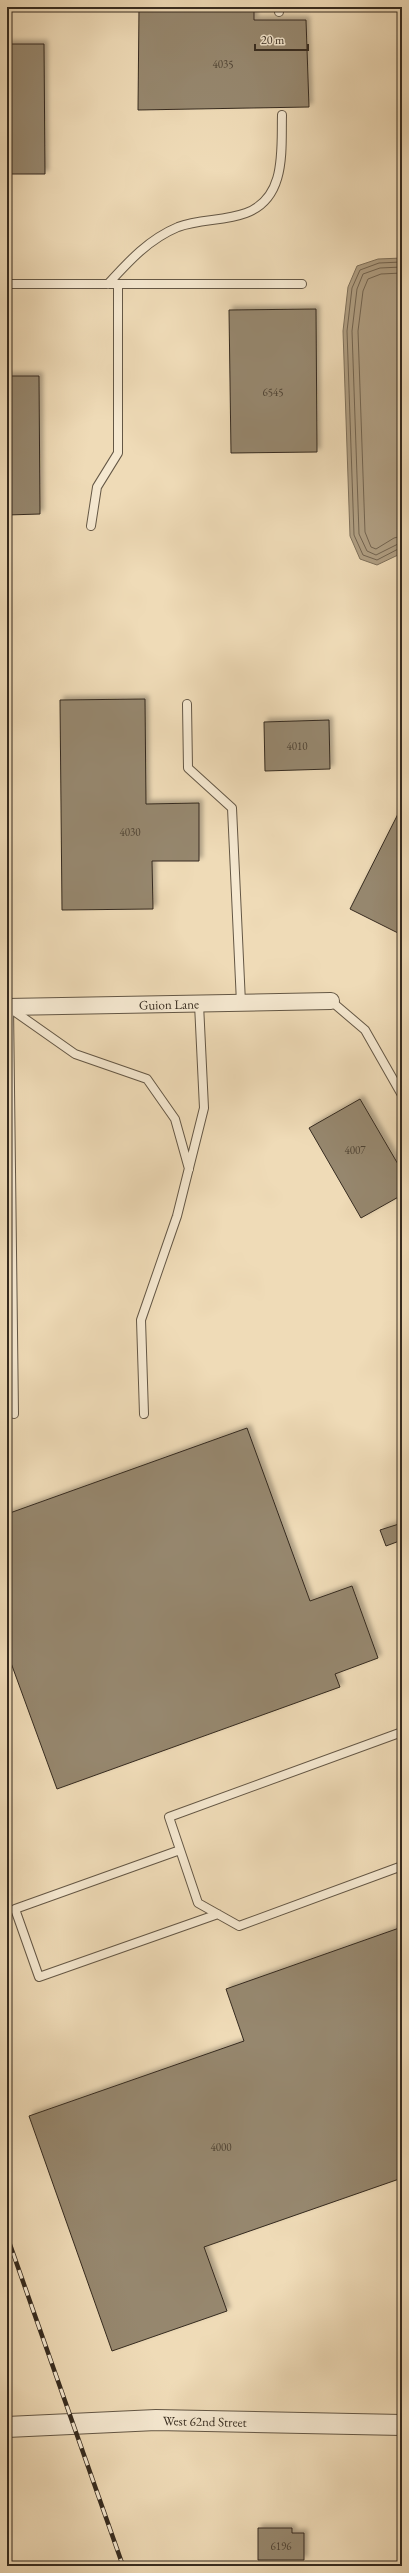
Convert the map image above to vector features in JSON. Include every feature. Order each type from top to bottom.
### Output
[{"type":"street","name":"Guion Lane","points":[[8,1007],[331,1001]]},
{"type":"street","name":"West 62nd Street","points":[[7,2427],[156,2420],[402,2425]]},
{"type":"lane","points":[[108,284],[139,250],[178,227],[247,212],[271,196],[281,166],[282,115]]},
{"type":"lane","points":[[7,284],[302,284]]},
{"type":"lane","points":[[91,526],[97,487],[118,453],[118,284]]},
{"type":"lane","points":[[187,704],[188,768],[232,808],[241,1003]]},
{"type":"lane","points":[[331,1001],[365,1030],[402,1095]]},
{"type":"lane","points":[[144,1414],[140,1320],[177,1216],[204,1108],[199,1004]]},
{"type":"lane","points":[[8,1007],[75,1054],[147,1079],[175,1119],[189,1170]]},
{"type":"lane","points":[[8,1007],[14,1414]]},
{"type":"lane","points":[[402,1732],[169,1817],[198,1903],[240,1926],[402,1866]]},
{"type":"lane","points":[[180,1850],[15,1909],[39,1977],[218,1914]]},
{"type":"water","points":[[402,258],[402,548],[398,555],[377,565],[360,559],[350,536],[343,331],[348,287],[357,266],[378,259]]},
{"type":"building","points":[[139,7],[254,7],[254,20],[306,20],[309,107],[138,110]]},
{"type":"building","points":[[7,44],[44,44],[45,174],[7,174]]},
{"type":"building","points":[[316,309],[317,452],[231,453],[229,310]]},
{"type":"building","points":[[7,376],[39,376],[40,514],[7,515]]},
{"type":"building","points":[[145,699],[146,804],[199,803],[199,861],[152,861],[153,909],[62,910],[60,700]]},
{"type":"building","points":[[329,720],[330,769],[265,771],[264,722]]},
{"type":"building","points":[[402,806],[402,935],[350,909]]},
{"type":"building","points":[[360,1099],[402,1171],[402,1195],[361,1218],[309,1128]]},
{"type":"building","points":[[247,1428],[310,1601],[352,1586],[378,1658],[335,1674],[340,1687],[57,1789],[7,1652],[7,1514]]},
{"type":"building","points":[[402,1523],[402,1540],[386,1546],[380,1530]]},
{"type":"building","points":[[402,1927],[402,2178],[204,2247],[227,2311],[112,2351],[29,2116],[244,2041],[226,1989]]},
{"type":"building","points":[[258,2528],[292,2528],[292,2533],[304,2533],[304,2560],[258,2560]]},
{"type":"railway","points":[[7,2236],[123,2566]]}]
